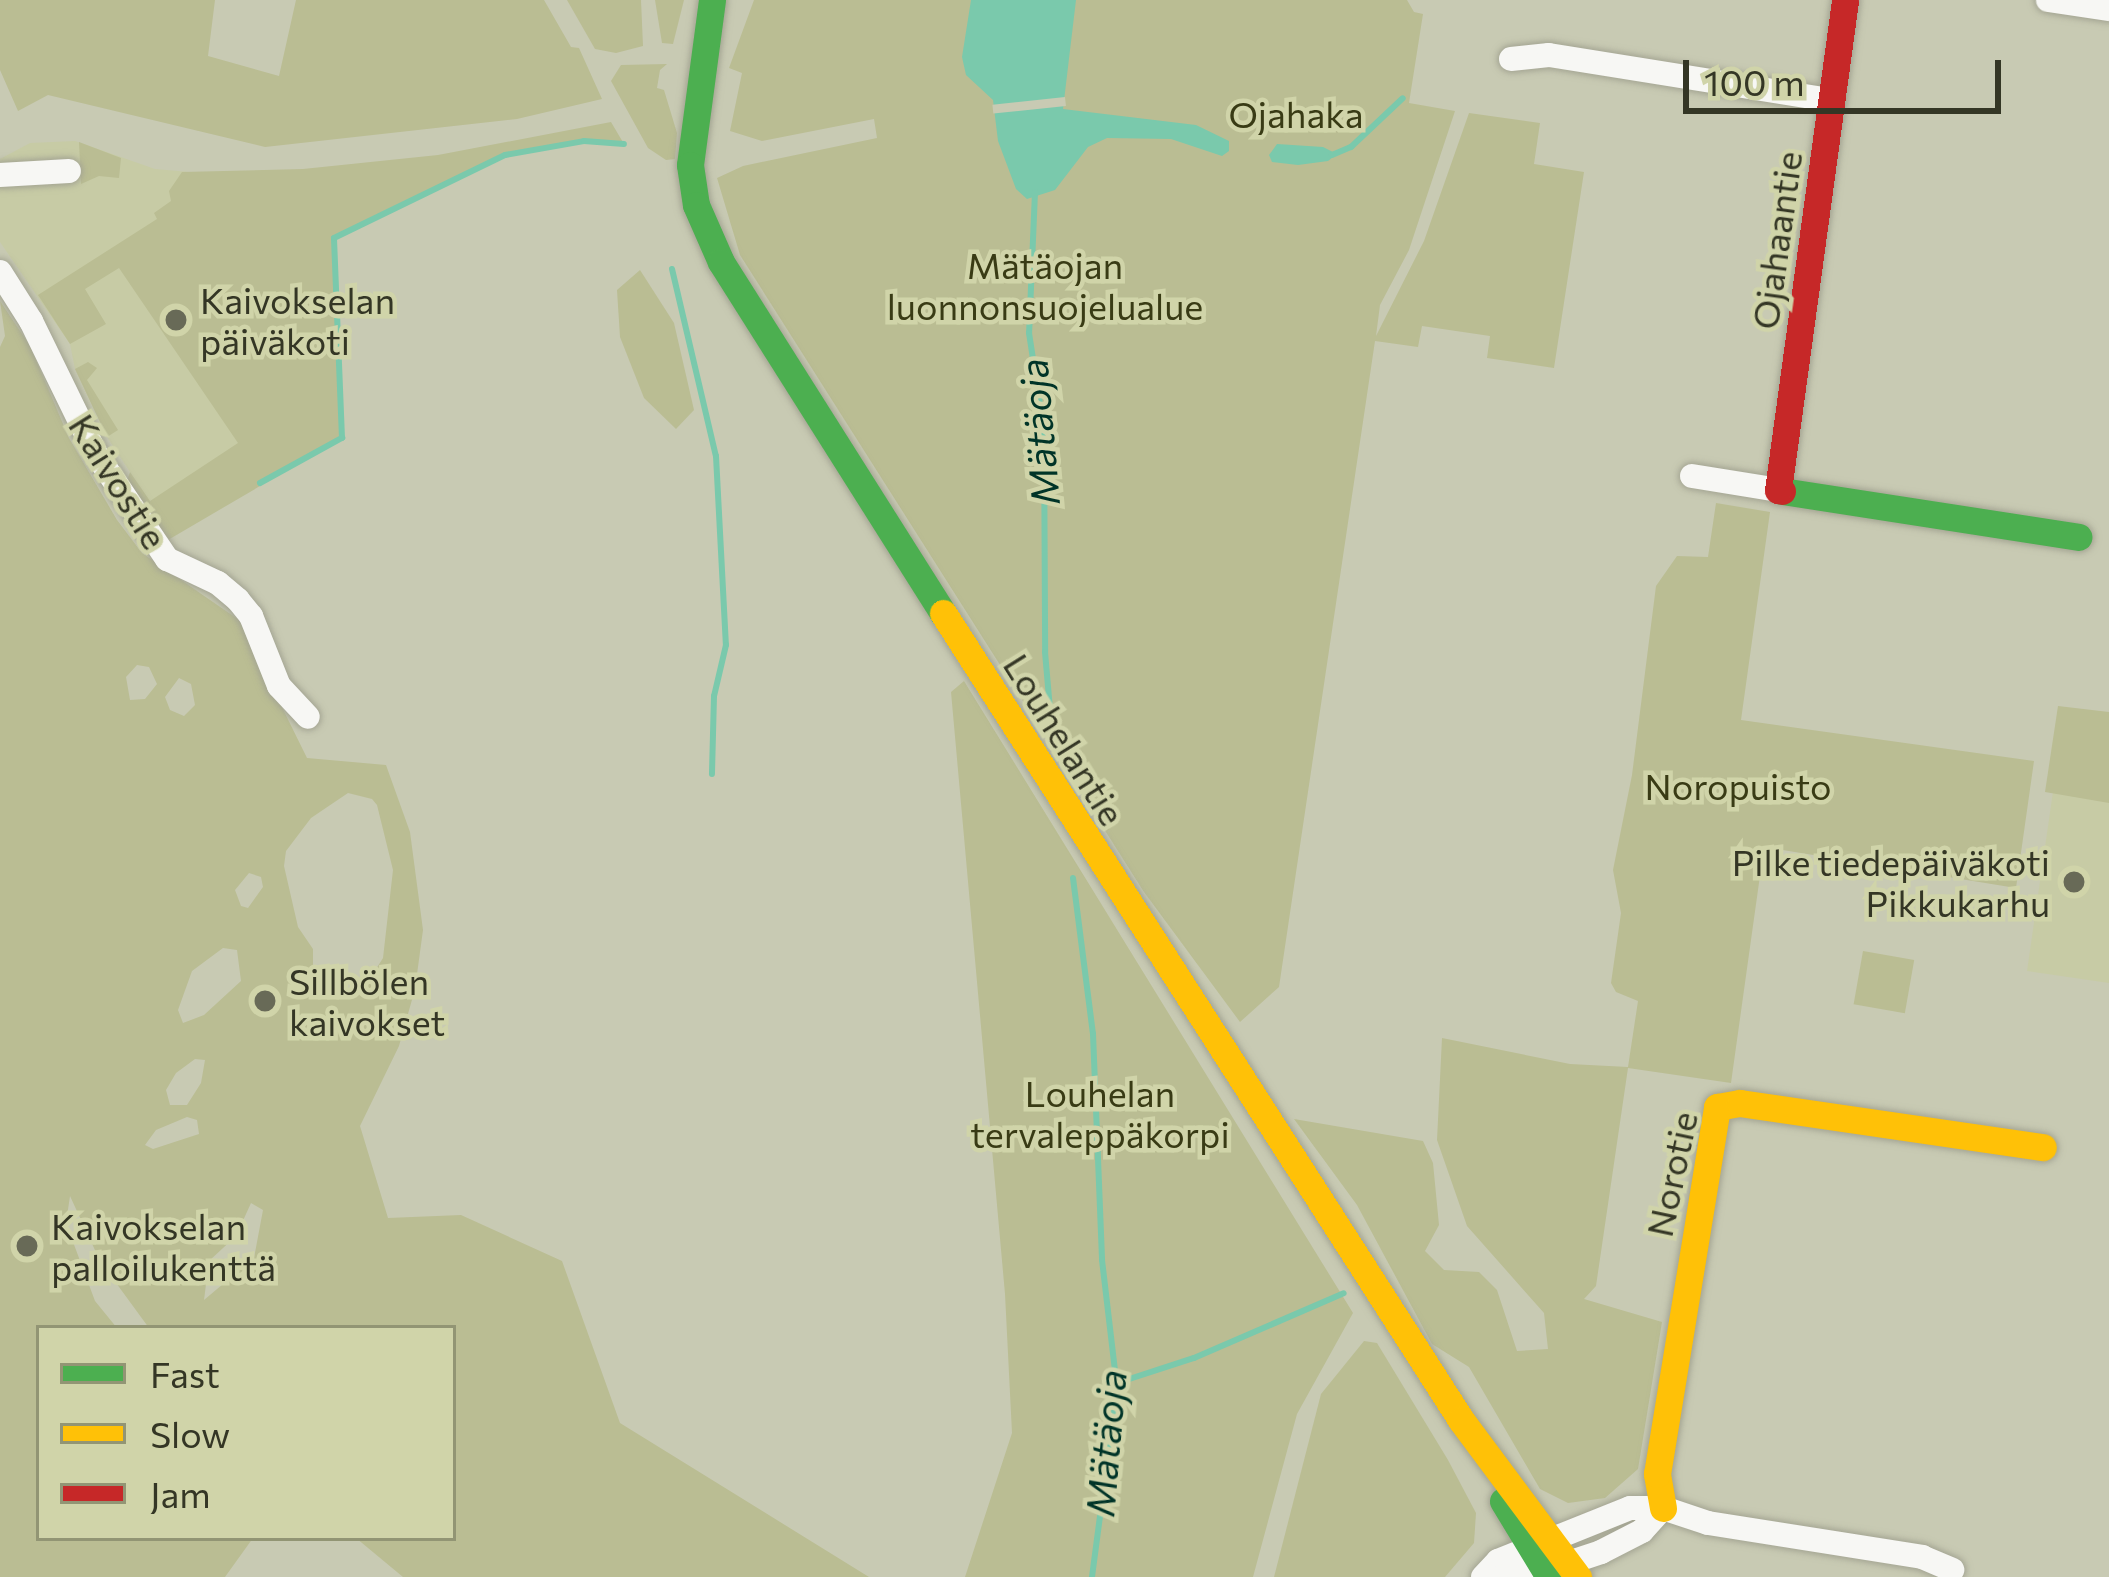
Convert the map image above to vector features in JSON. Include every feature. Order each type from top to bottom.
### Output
[{"type":"main road","name":"Louhelantie","points":[[712,0],[690,165],[696,205],[721,262],[1554,1563]]},
{"type":"main road","name":"Louhelantie","points":[[704,69],[737,0]]},
{"type":"main road","name":"Ojahaantie","points":[[1778,490],[1845,0]]},
{"type":"main road","points":[[1778,490],[2078,537]]},
{"type":"main road","name":"Norotie","points":[[1664,1508],[1657,1474],[1717,1107],[1740,1103],[2043,1148]]},
{"type":"street","points":[[2048,0],[2109,10]]},
{"type":"street","points":[[1511,59],[1550,55],[1832,100]]},
{"type":"street","points":[[0,175],[69,171]]},
{"type":"street","name":"Kaivostie","points":[[0,272],[40,338],[96,454],[167,559],[218,583],[238,600],[251,616],[279,686],[308,717]]},
{"type":"street","points":[[1693,476],[1778,490]]},
{"type":"street","points":[[1502,1577],[1642,1532],[1664,1508],[1708,1523],[1922,1557],[1952,1570]]},
{"type":"street","points":[[1483,1577],[1498,1562],[1554,1563]]},
{"type":"shaded area","points":[[971,0],[1076,0],[1063,109],[1196,125],[1229,141],[1229,151],[1222,156],[1171,139],[1107,138],[1088,147],[1055,190],[1027,199],[1016,189],[998,141],[993,100],[966,75],[962,57]]},
{"type":"shaded area","name":"Kaivokselan päiväkoti","points":[[75,141],[155,169],[200,173],[295,461],[167,540],[155,510],[107,437],[75,369],[70,344],[0,242],[0,159],[30,143]]},
{"type":"shaded area","points":[[1277,144],[1323,147],[1337,154],[1328,161],[1298,165],[1272,162],[1269,155]]},
{"type":"shaded area","name":"Pilke tiedepäiväkoti Pikkukarhu","points":[[2054,785],[2109,793],[2109,983],[2027,971]]},
{"type":"green space","points":[[0,0],[215,0],[208,56],[279,76],[296,0],[544,0],[571,47],[579,48],[602,99],[517,119],[265,147],[48,95],[18,111],[0,70]]},
{"type":"green space","points":[[567,0],[641,0],[643,46],[616,53],[595,49]]},
{"type":"green space","points":[[655,0],[684,0],[673,44],[662,43]]},
{"type":"green space","points":[[754,0],[1407,0],[1414,12],[1423,14],[1409,103],[1455,111],[1409,250],[1380,305],[1376,336],[1424,241],[1469,113],[1540,123],[1534,164],[1584,172],[1554,368],[1487,358],[1490,336],[1422,326],[1418,347],[1375,341],[1279,987],[1240,1022],[1144,892],[740,255],[717,178],[743,166],[877,138],[874,119],[762,141],[730,131],[742,73],[729,68]]},
{"type":"green space","points":[[667,64],[660,70],[657,88],[664,90],[677,133],[675,159],[666,160],[648,148],[611,81],[621,65]]},
{"type":"green space","points":[[611,122],[624,144],[584,141],[505,155],[334,238],[342,438],[168,540],[126,484],[130,472],[150,501],[238,443],[119,268],[85,289],[106,324],[70,344],[38,295],[157,219],[154,213],[171,201],[169,191],[182,172],[303,169],[438,155]]},
{"type":"green space","points":[[79,142],[121,158],[119,178],[99,176],[81,184]]},
{"type":"green space","points":[[640,270],[674,323],[694,410],[676,429],[644,398],[620,337],[617,290]]},
{"type":"green space","points":[[0,301],[30,346],[69,438],[117,520],[142,553],[239,620],[307,758],[386,765],[410,832],[423,930],[415,989],[399,1046],[360,1126],[388,1218],[461,1215],[562,1261],[620,1423],[869,1577],[403,1577],[360,1541],[456,1541],[456,1325],[147,1325],[100,1261],[70,1196],[66,1223],[95,1301],[115,1325],[36,1325],[36,1541],[251,1541],[225,1577],[0,1577],[0,347],[5,336]],"holes":[[[137,665],[149,667],[157,684],[145,699],[130,700],[126,677]],[[179,678],[191,684],[195,705],[184,716],[170,710],[165,697]],[[348,793],[372,799],[393,870],[383,958],[371,977],[346,993],[313,983],[313,949],[298,927],[284,866],[286,851],[311,818]],[[249,873],[261,877],[263,887],[248,908],[241,906],[235,890]],[[223,948],[237,950],[241,981],[204,1015],[183,1023],[178,1010],[192,971]],[[195,1059],[205,1060],[201,1083],[187,1105],[170,1105],[166,1090],[176,1073]],[[187,1117],[197,1120],[199,1134],[153,1149],[145,1145],[156,1130]],[[251,1203],[263,1210],[254,1258],[204,1300],[209,1261],[236,1236]]]},
{"type":"green space","points":[[88,362],[97,368],[87,380],[118,430],[107,437],[75,369]]},
{"type":"green space","name":"Noropuisto","points":[[1716,503],[1770,512],[1741,720],[2034,761],[2016,888],[1764,847],[1731,1083],[1628,1068],[1596,1286],[1584,1299],[1662,1322],[1638,1469],[1605,1498],[1568,1503],[1540,1489],[1469,1367],[1432,1344],[1357,1205],[1294,1119],[1423,1141],[1433,1163],[1439,1225],[1425,1251],[1444,1270],[1479,1272],[1497,1290],[1517,1351],[1548,1349],[1544,1313],[1467,1226],[1437,1140],[1442,1038],[1570,1064],[1628,1067],[1638,1001],[1616,992],[1611,983],[1621,913],[1613,870],[1632,775],[1656,586],[1677,556],[1708,557]]},
{"type":"green space","name":"Louhelan tervaleppäkorpi","points":[[964,681],[1353,1313],[1297,1414],[1253,1577],[965,1577],[1012,1433],[1005,1294],[951,692]]},
{"type":"green space","points":[[2058,706],[2109,712],[2109,803],[2045,792]]},
{"type":"green space","points":[[1863,951],[1914,960],[1905,1013],[1854,1004]]},
{"type":"green space","points":[[1364,1341],[1377,1343],[1448,1460],[1476,1513],[1474,1543],[1445,1577],[1274,1577],[1321,1394]]},
{"type":"pier","points":[[1065,97],[1066,106],[993,114],[992,105]]},
{"type":"waterway","points":[[1332,155],[1351,147],[1403,98]]},
{"type":"waterway","points":[[260,483],[342,438],[334,238],[505,155],[584,141],[624,144]]},
{"type":"waterway","name":"Mätäoja","points":[[1035,192],[1029,333],[1044,430],[1045,652],[1051,721]]},
{"type":"waterway","points":[[672,269],[716,456],[726,645],[714,696],[712,774]]},
{"type":"waterway","name":"Mätäoja","points":[[1073,878],[1093,1034],[1102,1260],[1117,1387],[1092,1577]]},
{"type":"waterway","points":[[1117,1383],[1194,1358],[1344,1293]]},
{"type":"traffic: fast","points":[[712,0],[690,165],[696,205],[721,262],[943,613]]},
{"type":"traffic: fast","points":[[1782,491],[2078,537]]},
{"type":"traffic: fast","points":[[1503,1501],[1549,1577]]},
{"type":"traffic: slow","points":[[943,613],[1461,1420],[1578,1577]]},
{"type":"traffic: slow","points":[[1663,1508],[1657,1474],[1717,1107],[1740,1103],[2043,1147]]},
{"type":"traffic: jam","points":[[1782,491],[1778,490],[1845,0]]},
{"type":"place","name":"Kaivokselan päiväkoti","points":[[176,320]]},
{"type":"place","name":"Pilke tiedepäiväkoti Pikkukarhu","points":[[2074,882]]},
{"type":"place","name":"Sillbölen kaivokset","points":[[265,1001]]},
{"type":"place","name":"Kaivokselan palloilukenttä","points":[[27,1246]]},
{"type":"park label","name":"Ojahaka","points":[[1296,114]]},
{"type":"park label","name":"Mätäojan luonnonsuojelualue","points":[[1045,284]]}]
